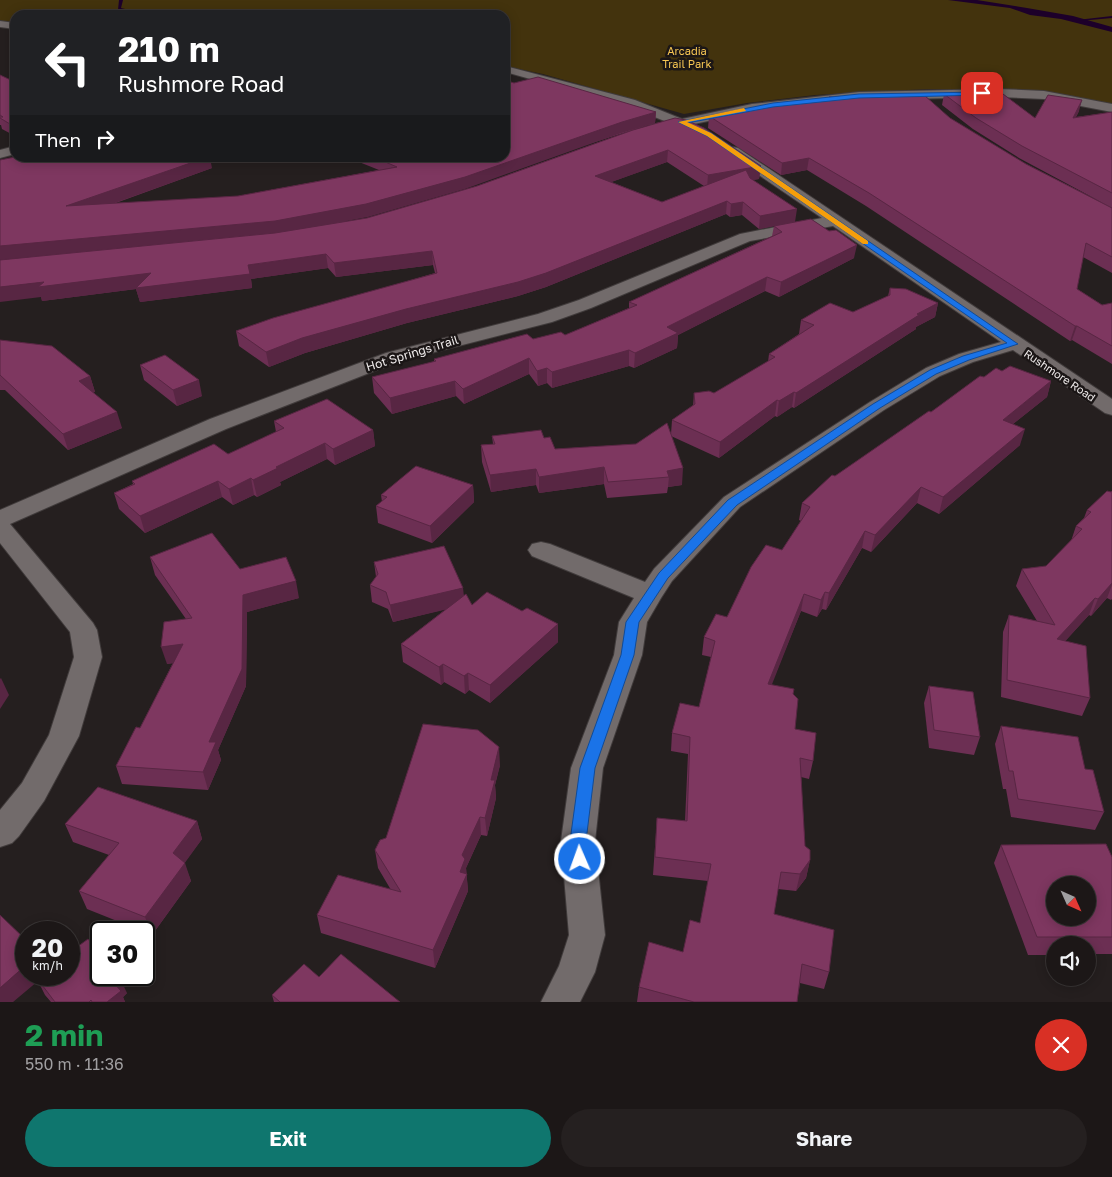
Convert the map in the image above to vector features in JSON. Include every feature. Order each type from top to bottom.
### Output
[{"type":"street","name":"Rushmore Road","points":[[510,71],[530,74],[600,94],[681,122],[713,137],[1112,409]]},
{"type":"street","points":[[510,81],[530,74]]},
{"type":"street","points":[[645,132],[681,122],[782,104],[859,96],[998,93],[1044,95],[1112,108]]},
{"type":"street","points":[[920,95],[932,106]]},
{"type":"street","name":"Hot Springs Trail","points":[[0,519],[218,424],[393,356],[545,318],[585,304],[740,239],[834,221]]},
{"type":"street","points":[[560,1002],[576,972],[587,934],[578,841],[587,768],[628,655],[632,622],[650,594],[664,575],[732,502],[877,406],[933,372],[966,358],[1014,344]]},
{"type":"street","points":[[0,526],[82,630],[88,657],[64,736],[33,792],[0,833]]},
{"type":"street","points":[[541,550],[650,594]]},
{"type":"green space","name":"Arcadia Trail Park","points":[[0,0],[1112,0],[1112,104],[1023,91],[928,89],[815,95],[747,103],[684,114],[543,74],[510,67],[510,10],[10,10],[10,22],[0,21]]},
{"type":"shaded area","points":[[948,0],[977,0],[1073,16],[1112,27],[1112,32],[1061,19],[1030,15],[1010,8]]},
{"type":"building","points":[[0,75],[10,80],[10,124],[0,118],[3,117],[0,115]]},
{"type":"building","points":[[538,77],[656,112],[510,161],[510,82],[514,83]]},
{"type":"building","points":[[944,94],[1003,94],[1035,118],[1048,95],[1082,100],[1073,118],[1112,112],[1112,193],[1022,146],[976,118]]},
{"type":"building","points":[[924,95],[950,118],[1026,164],[1112,208],[1112,257],[1086,243],[1077,289],[1102,305],[1112,303],[1112,346],[1075,326],[869,193],[809,158],[782,163],[709,116],[832,99],[829,97]]},
{"type":"building","points":[[675,118],[686,120],[704,128],[761,166],[708,175],[668,150],[595,176],[662,202],[746,170],[750,178],[797,209],[760,216],[743,202],[731,204],[727,201],[546,273],[302,338],[266,352],[236,331],[273,318],[437,273],[432,251],[334,263],[326,254],[248,265],[250,274],[136,288],[151,273],[38,287],[44,282],[0,287],[0,260],[275,233],[367,218],[477,186],[633,130]]},
{"type":"building","points":[[10,158],[10,162],[193,162],[66,206],[238,196],[397,167],[385,162],[508,162],[465,177],[366,204],[275,221],[0,246],[0,160]]},
{"type":"building","points":[[811,219],[829,231],[836,230],[857,245],[781,282],[767,277],[667,327],[678,333],[635,353],[629,350],[552,372],[547,368],[537,371],[529,358],[463,389],[455,381],[390,398],[372,377],[436,361],[434,359],[527,334],[533,339],[561,332],[565,335],[637,305],[629,302],[782,232],[774,226]]},
{"type":"building","points":[[890,288],[906,289],[938,303],[917,314],[919,315],[796,393],[794,392],[779,401],[777,400],[720,442],[672,420],[695,404],[694,393],[709,391],[714,393],[775,357],[769,354],[814,325],[801,320],[830,303],[853,312],[890,295]]},
{"type":"building","points":[[0,340],[52,346],[90,376],[79,381],[117,412],[63,434],[0,375]]},
{"type":"building","points":[[165,355],[199,380],[173,390],[140,365]]},
{"type":"building","points":[[1010,366],[1051,381],[1003,420],[1025,429],[943,497],[921,487],[875,535],[865,531],[829,593],[825,592],[821,600],[804,594],[768,684],[794,689],[793,694],[798,699],[795,729],[816,733],[813,761],[800,758],[805,846],[810,850],[810,860],[800,874],[781,872],[774,914],[834,930],[829,972],[802,964],[797,1002],[694,1002],[639,987],[649,942],[683,952],[690,920],[700,923],[711,864],[655,857],[657,818],[687,821],[690,737],[672,733],[680,703],[699,707],[715,641],[704,637],[716,614],[727,617],[751,567],[766,545],[782,550],[810,507],[802,503],[832,475],[835,476],[929,411],[931,412],[980,376],[984,377],[996,368],[1002,371]]},
{"type":"building","points":[[327,399],[373,430],[333,449],[325,443],[253,480],[251,478],[229,489],[218,481],[140,516],[114,493],[135,484],[132,481],[214,444],[228,454],[284,428],[274,421]]},
{"type":"building","points":[[667,423],[683,468],[667,471],[669,477],[608,482],[604,467],[539,477],[536,469],[490,475],[481,445],[495,444],[492,436],[541,430],[544,438],[550,437],[555,449],[636,444]]},
{"type":"building","points":[[416,466],[473,485],[430,526],[376,506],[387,497],[381,495]]},
{"type":"building","points":[[1107,491],[1112,491],[1112,583],[1098,599],[1095,598],[1057,639],[1086,646],[1090,698],[1007,680],[1009,615],[1055,625],[1022,569],[1046,566],[1082,529],[1076,526],[1091,512],[1087,510]]},
{"type":"building","points":[[212,533],[240,569],[286,557],[296,581],[243,595],[242,669],[209,742],[216,742],[203,772],[116,766],[136,727],[140,728],[183,644],[161,647],[164,622],[192,618],[150,557]]},
{"type":"building","points":[[444,546],[463,588],[390,605],[386,592],[370,585],[378,574],[374,562]]},
{"type":"building","points":[[487,592],[522,611],[527,608],[558,624],[490,685],[468,673],[464,676],[443,664],[439,667],[401,644],[466,594],[472,605]]},
{"type":"building","points":[[929,686],[973,692],[980,737],[934,730]]},
{"type":"building","points":[[423,724],[478,730],[499,747],[491,780],[495,780],[485,818],[480,817],[462,855],[465,859],[460,872],[467,874],[433,950],[317,915],[338,875],[401,892],[375,850],[380,840],[386,838]]},
{"type":"building","points":[[1001,726],[1078,737],[1085,769],[1093,770],[1104,812],[1018,799],[1013,771],[1009,771]]},
{"type":"building","points":[[98,787],[197,821],[173,853],[185,863],[145,917],[79,891],[119,843],[65,824]]},
{"type":"building","points":[[1106,844],[1112,857],[1112,937],[1037,937],[1001,845]]},
{"type":"building","points":[[0,915],[15,929],[15,975],[0,988]]},
{"type":"building","points":[[88,939],[90,941],[90,986],[116,986],[121,991],[107,1002],[92,1002],[91,1000],[89,1002],[55,1002],[43,986],[80,986],[80,945]]},
{"type":"building","points":[[341,954],[400,1002],[280,1002],[272,995],[304,964],[319,977]]},
{"type":"waterway","points":[[121,0],[119,9],[124,10]]},
{"type":"waterway","points":[[1079,20],[1112,17]]},
{"type":"slow traffic","points":[[744,110],[681,122],[709,134],[866,242]]},
{"type":"route","points":[[580,859],[578,841],[587,768],[628,655],[632,622],[664,575],[732,502],[877,406],[933,372],[966,358],[1014,344],[709,134],[681,122],[773,105],[859,96],[982,93]]}]
